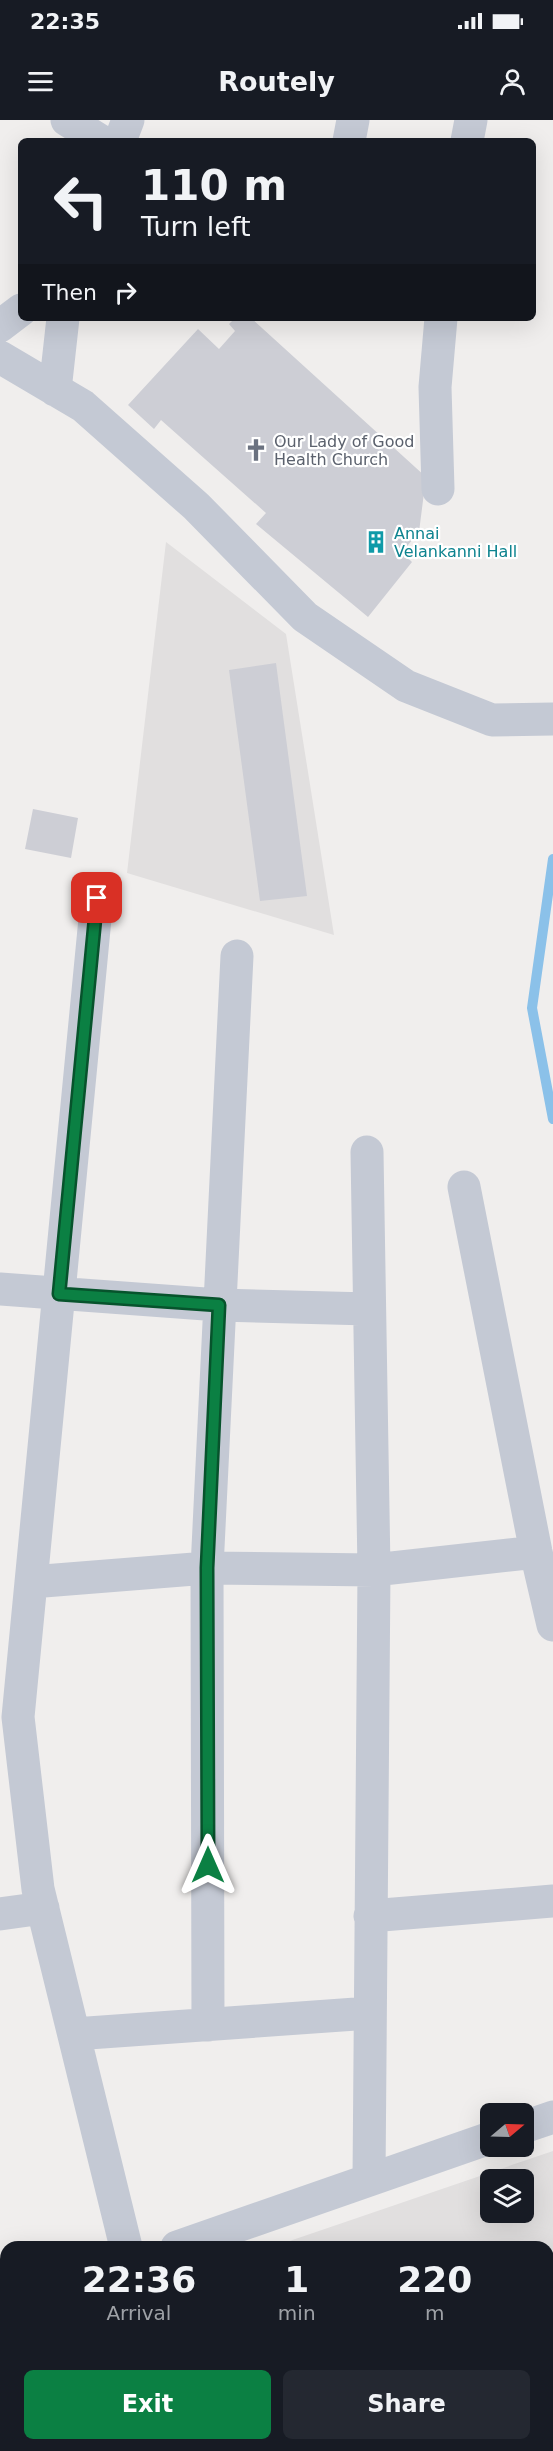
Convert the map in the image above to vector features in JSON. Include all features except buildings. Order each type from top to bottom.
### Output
[{"type":"street","points":[[67,120],[96,138]]},
{"type":"street","points":[[121,138],[128,120]]},
{"type":"street","points":[[350,138],[353,120]]},
{"type":"street","points":[[467,138],[471,120]]},
{"type":"street","points":[[0,326],[18,312]]},
{"type":"street","points":[[55,390],[63,321]]},
{"type":"street","points":[[438,489],[435,387],[441,321]]},
{"type":"street","points":[[0,357],[83,406],[196,506],[305,617],[406,686],[492,720],[553,718]]},
{"type":"street","points":[[97,898],[18,1717],[38,1889],[125,2241]]},
{"type":"street","points":[[208,2025],[207,1568],[237,956]]},
{"type":"street","points":[[367,1152],[374,1570],[369,2179]]},
{"type":"street","points":[[464,1187],[536,1552],[553,1625]]},
{"type":"street","points":[[0,1289],[219,1305],[369,1309]]},
{"type":"street","points":[[31,1582],[207,1568],[374,1570],[536,1552]]},
{"type":"street","points":[[370,1916],[553,1901]]},
{"type":"street","points":[[0,1914],[43,1908]]},
{"type":"street","points":[[74,2034],[370,2013]]},
{"type":"street","points":[[534,2124],[553,2117]]},
{"type":"street","points":[[194,2241],[480,2141]]},
{"type":"shaded area","points":[[166,542],[286,634],[334,935],[127,873]]},
{"type":"shaded area","points":[[553,2151],[553,2241],[290,2241],[480,2176],[480,2223],[534,2223],[534,2169],[500,2169]]},
{"type":"waterway","points":[[553,859],[532,1008],[553,1119]]},
{"type":"place","name":"Our Lady of Good Health Church","points":[[256,450]]},
{"type":"place","name":"Annai Velankanni Hall","points":[[376,542]]},
{"type":"route","points":[[97,898],[59,1294],[219,1305],[207,1568],[208,1865]]}]
